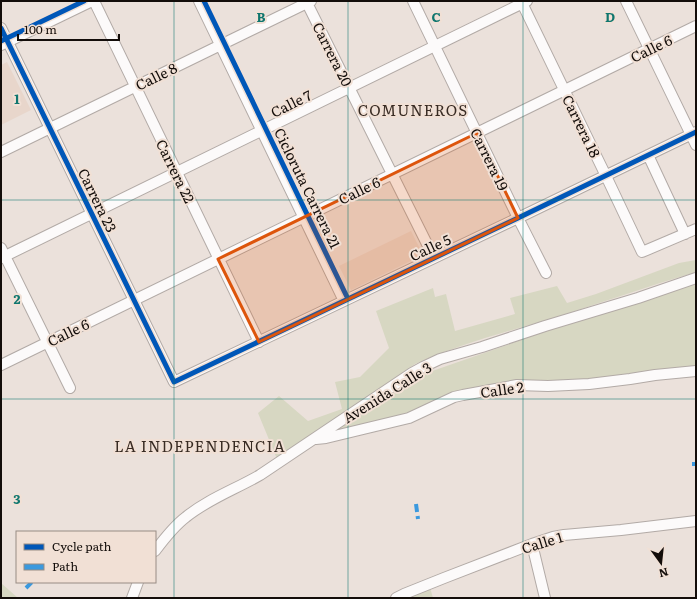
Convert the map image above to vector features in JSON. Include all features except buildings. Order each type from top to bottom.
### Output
[{"type":"street","points":[[4,44],[93,1]]},
{"type":"street","name":"Carrera 22","points":[[93,1],[259,342]]},
{"type":"street","points":[[199,1],[344,301]]},
{"type":"street","name":"Carrera 19","points":[[413,1],[546,273]]},
{"type":"street","points":[[626,1],[649,49],[694,133],[696,144]]},
{"type":"street","name":"Calle 8","points":[[1,152],[308,2]]},
{"type":"street","name":"Carrera 20","points":[[308,2],[434,258]]},
{"type":"street","name":"Calle 7","points":[[2,254],[91,213],[350,88],[523,2]]},
{"type":"street","name":"Carrera 18","points":[[523,2],[642,252],[685,234]]},
{"type":"street","name":"Calle 6","points":[[1,365],[696,26]]},
{"type":"street","name":"Carrera 23","points":[[1,28],[4,44],[50,128],[174,382]]},
{"type":"street","name":"Calle 5","points":[[174,382],[694,133]]},
{"type":"street","points":[[648,155],[685,234],[696,229]]},
{"type":"street","points":[[2,254],[70,388]]},
{"type":"street","name":"Avenida Calle 3","points":[[156,550],[179,522],[186,516],[206,503],[260,475],[412,373],[434,362],[638,298],[696,278]]},
{"type":"street","name":"Calle 2","points":[[314,439],[326,438],[401,420],[422,413],[454,397],[507,386],[589,384],[696,371]]},
{"type":"street","name":"Calle 1","points":[[396,598],[431,583],[553,537],[696,521]]},
{"type":"street","points":[[532,544],[545,598]]},
{"type":"street","points":[[132,598],[138,583]]},
{"type":"highlighted area","points":[[477,133],[518,218],[259,342],[218,259]]},
{"type":"shaded area","points":[[7,62],[31,110],[1,125],[1,65]]},
{"type":"shaded area","points":[[411,231],[423,255],[351,290],[339,266]]},
{"type":"green space","points":[[696,260],[696,272],[557,317],[467,344],[415,364],[277,459],[258,413],[279,396],[308,421],[342,409],[335,382],[360,377],[389,348],[376,311],[433,288],[435,297],[446,294],[455,331],[515,314],[510,298],[557,286],[567,303],[596,294],[679,263]]},
{"type":"green space","points":[[696,284],[696,367],[636,375],[568,381],[524,380],[467,389],[414,412],[328,434],[415,377],[550,330]]},
{"type":"green space","points":[[1,583],[18,598],[1,598]]},
{"type":"green space","points":[[429,584],[433,598],[397,598]]},
{"type":"marked path","points":[[416,504],[418,519]]},
{"type":"marked path","points":[[26,588],[31,583]]},
{"type":"cycle path","points":[[1,41],[84,1]]},
{"type":"cycle path","name":"Cicloruta Carrera 21","points":[[204,1],[348,299]]},
{"type":"cycle path","points":[[1,28],[174,382],[696,132]]},
{"type":"district","name":"COMUNEROS","points":[[413,109]]},
{"type":"district","name":"LA INDEPENDENCIA","points":[[200,445]]}]
